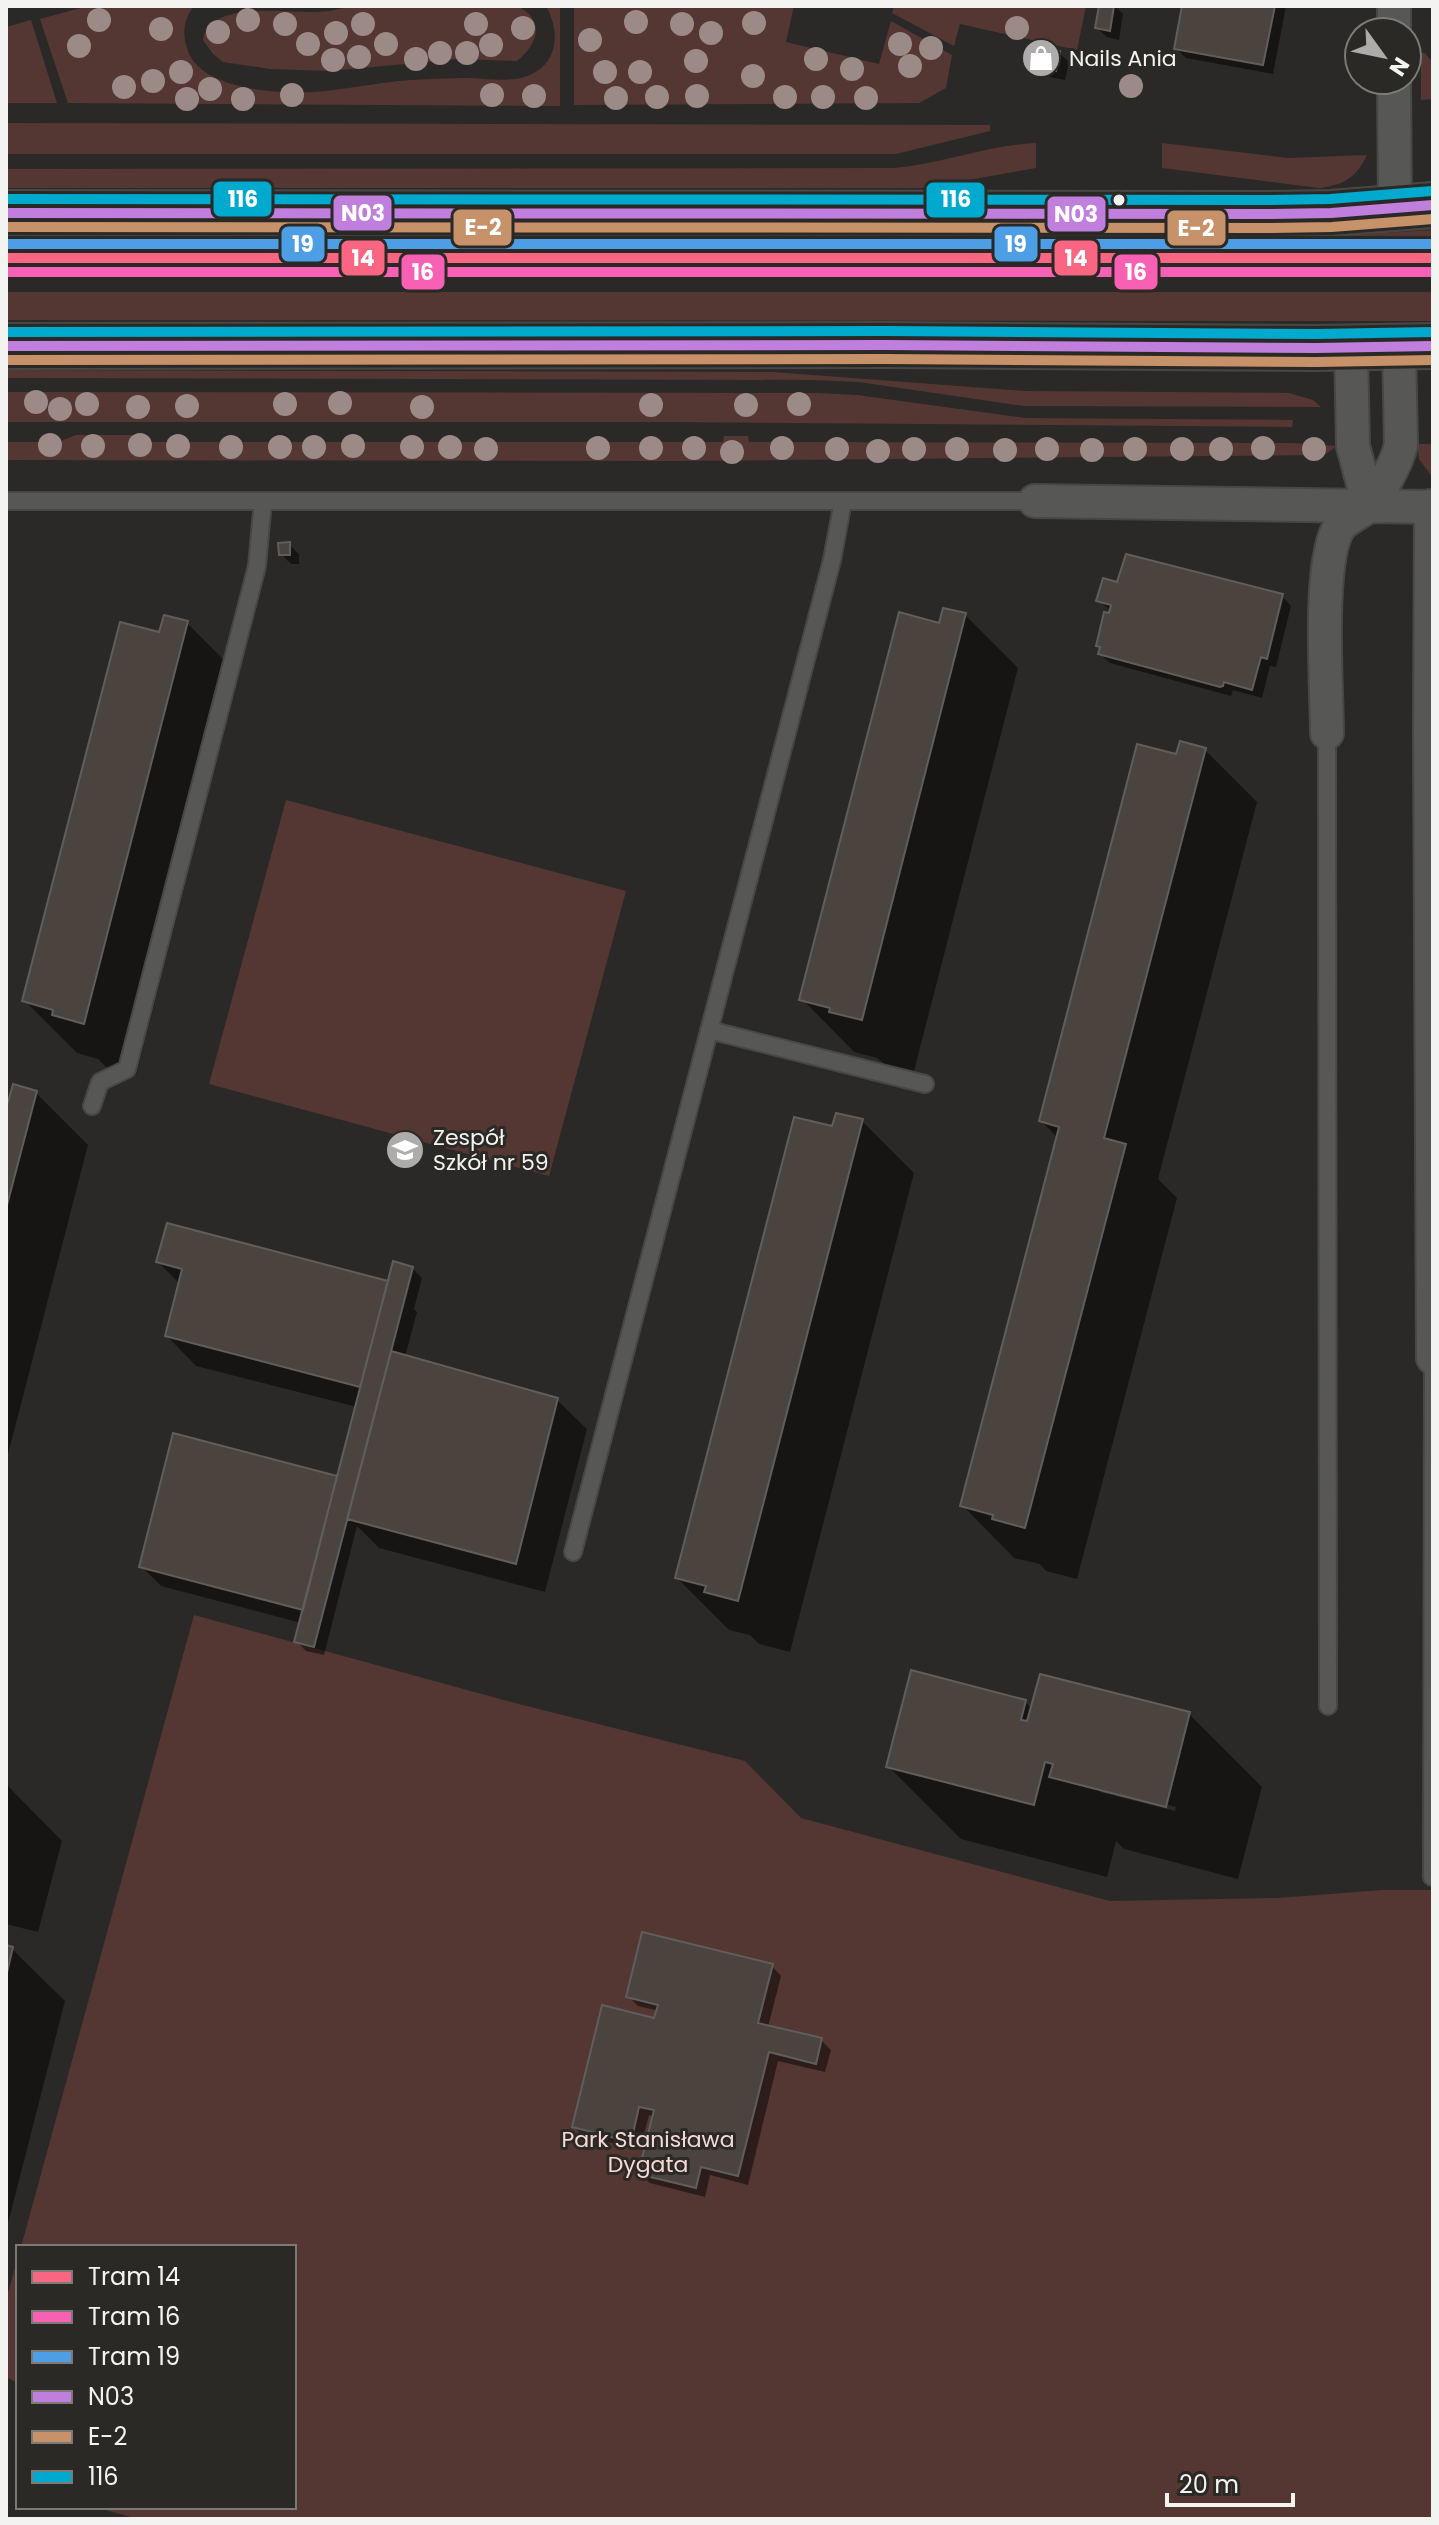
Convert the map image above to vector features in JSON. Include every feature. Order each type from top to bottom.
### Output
[{"type":"main road","points":[[6,213],[1271,214],[1414,206]]},
{"type":"main road","points":[[6,346],[1416,346]]},
{"type":"street","points":[[1397,96],[1414,206]]},
{"type":"street","points":[[1327,733],[1326,588],[1329,554],[1340,526],[1369,506],[1398,459],[1416,346]]},
{"type":"street","points":[[1351,347],[1353,446],[1369,506]]},
{"type":"street","points":[[1035,501],[1432,506],[1433,1358]]},
{"type":"lane","points":[[6,501],[1035,501]]},
{"type":"lane","points":[[92,1106],[100,1082],[127,1069],[257,566],[263,501]]},
{"type":"lane","points":[[573,1552],[832,560],[843,501]]},
{"type":"lane","points":[[1327,733],[1328,1706]]},
{"type":"lane","points":[[709,1030],[925,1084]]},
{"type":"lane","points":[[1432,1877],[1433,1358]]},
{"type":"green space","points":[[88,6],[194,6],[184,33],[188,51],[196,64],[225,82],[243,87],[299,92],[411,80],[521,78],[537,71],[550,57],[555,41],[553,23],[546,6],[560,6],[560,106],[68,103],[40,19]]},
{"type":"green space","points":[[352,6],[517,6],[532,18],[536,32],[530,47],[517,61],[458,59],[330,71],[270,69],[223,62],[203,40],[208,27],[233,14],[250,11],[320,12]]},
{"type":"green space","points":[[574,6],[794,6],[786,42],[879,64],[891,21],[952,55],[946,88],[919,103],[574,105]]},
{"type":"green space","points":[[894,6],[1086,6],[1077,50],[960,24],[954,46],[892,13]]},
{"type":"green space","points":[[31,20],[57,103],[6,103],[6,27]]},
{"type":"green space","points":[[1425,53],[1433,63],[1433,99],[1421,100]]},
{"type":"green space","points":[[6,123],[990,125],[990,131],[896,154],[6,154]]},
{"type":"green space","points":[[1036,143],[1036,168],[923,188],[6,188],[6,169],[894,168]]},
{"type":"green space","points":[[1162,143],[1288,158],[1367,155],[1348,179],[1319,188],[1162,168]]},
{"type":"green space","points":[[1433,230],[1433,248],[6,249],[6,238],[1285,239]]},
{"type":"green space","points":[[6,292],[1433,292],[1433,321],[6,320]]},
{"type":"green space","points":[[6,370],[773,372],[1025,391],[1289,393],[1313,400],[1321,407],[1024,406],[859,382],[813,380],[6,378]]},
{"type":"green space","points":[[6,392],[817,393],[857,395],[1025,418],[1293,420],[1292,427],[672,422],[6,422]]},
{"type":"green space","points":[[76,435],[132,435],[148,442],[723,442],[724,436],[748,436],[749,442],[1292,443],[1337,446],[1320,458],[1319,455],[672,461],[6,460],[6,442],[58,442]]},
{"type":"green space","points":[[1417,444],[1433,444],[1433,478],[1419,459]]},
{"type":"green space","points":[[286,800],[626,891],[549,1176],[209,1084]]},
{"type":"green space","name":"Park Stanisława Dygata","points":[[194,1615],[515,1703],[745,1761],[801,1818],[1110,1901],[1278,1898],[1382,1890],[1433,1890],[1433,2519],[138,2519],[101,2509],[296,2509],[296,2245],[22,2245]]},
{"type":"green space","points":[[16,2264],[16,2382],[6,2377],[6,2300]]},
{"type":"building","points":[[1099,6],[1114,6],[1110,31],[1095,28]]},
{"type":"building","points":[[1182,6],[1275,6],[1263,65],[1174,49]]},
{"type":"building","name":"Nails Ania","points":[[1027,45],[1060,51],[1056,71],[1023,65]]},
{"type":"building","points":[[290,542],[290,555],[279,555],[278,543]]},
{"type":"building","points":[[1126,554],[1283,594],[1267,659],[1261,657],[1252,690],[1224,682],[1220,687],[1098,654],[1100,647],[1096,646],[1104,612],[1109,613],[1111,605],[1096,601],[1103,578],[1117,582]]},
{"type":"building","points":[[943,608],[966,613],[862,1020],[799,1000],[899,612],[939,623]]},
{"type":"building","points":[[164,615],[188,621],[84,1024],[52,1015],[53,1010],[22,1001],[120,622],[159,632]]},
{"type":"building","points":[[1180,741],[1206,748],[1104,1138],[1126,1144],[1025,1528],[960,1506],[1059,1127],[1039,1121],[1137,744],[1176,754]]},
{"type":"building","points":[[13,1084],[37,1091],[6,1209],[6,1101]]},
{"type":"building","points":[[836,1113],[863,1119],[738,1601],[704,1592],[706,1586],[675,1578],[794,1117],[832,1126]]},
{"type":"building","points":[[167,1223],[388,1281],[360,1387],[165,1336],[182,1269],[156,1262]]},
{"type":"building","points":[[393,1261],[413,1267],[314,1647],[294,1642]]},
{"type":"building","points":[[391,1351],[558,1398],[516,1564],[347,1519]]},
{"type":"building","points":[[173,1433],[337,1476],[303,1610],[139,1567]]},
{"type":"building","points":[[911,1670],[1026,1700],[1021,1720],[1027,1721],[1040,1674],[1190,1712],[1166,1807],[1049,1777],[1053,1764],[1045,1762],[1034,1805],[886,1767]]},
{"type":"building","points":[[642,1932],[773,1964],[758,2023],[822,2038],[816,2064],[769,2052],[738,2176],[701,2167],[696,2188],[638,2174],[654,2110],[639,2107],[631,2142],[572,2127],[602,2005],[654,2018],[658,2005],[626,1997]]},
{"type":"building","points":[[6,1945],[13,1947],[6,1977]]},
{"type":"tram line","name":"19","points":[[6,244],[1433,244]]},
{"type":"tram line","name":"14","points":[[6,258],[1433,258]]},
{"type":"tram line","name":"16","points":[[6,272],[1433,272]]},
{"type":"transit line","name":"116","points":[[6,199],[1271,200],[1432,191]]},
{"type":"transit line","name":"N03","points":[[6,213],[1271,214],[1433,205]]},
{"type":"transit line","name":"E-2","points":[[6,227],[1271,228],[1433,219]]},
{"type":"transit line","name":"116","points":[[6,332],[1433,332]]},
{"type":"transit line","name":"N03","points":[[6,346],[1433,346]]},
{"type":"transit line","name":"E-2","points":[[6,360],[1433,360]]},
{"type":"place","name":"Nails Ania","points":[[1041,58]]},
{"type":"place","name":"Zespół Szkół nr 59","points":[[405,1150]]}]
